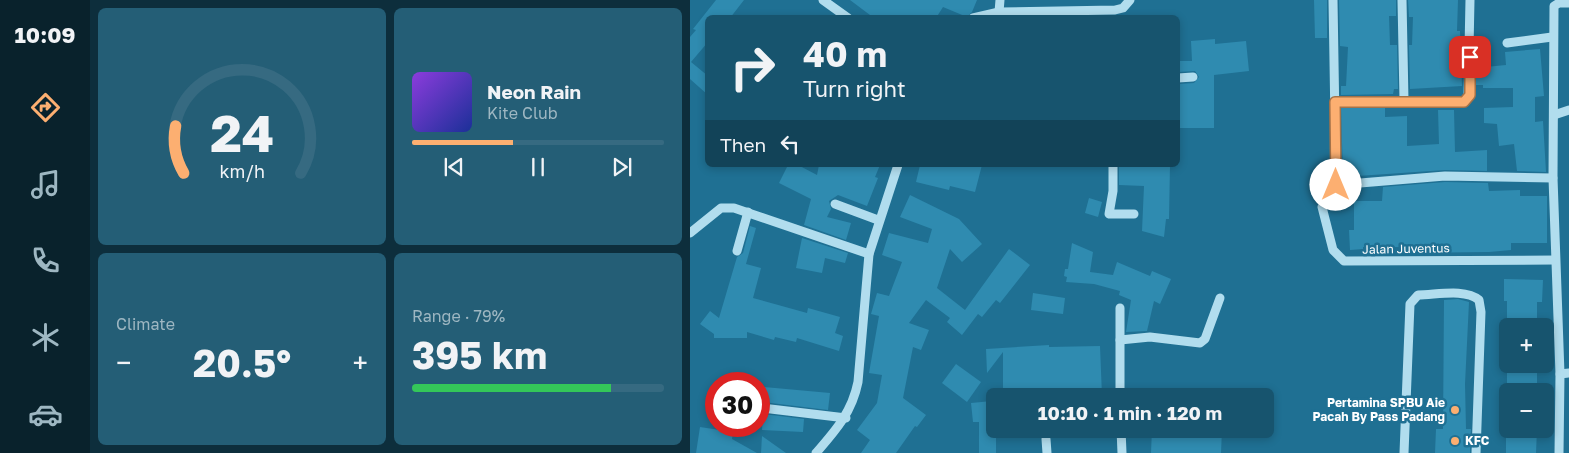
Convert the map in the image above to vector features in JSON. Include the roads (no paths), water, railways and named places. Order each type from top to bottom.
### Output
[{"type":"street","points":[[823,0],[844,15]]},
{"type":"street","points":[[1000,0],[1000,12]]},
{"type":"street","points":[[1033,0],[1033,11]]},
{"type":"street","points":[[986,15],[1000,12],[1115,10],[1123,8],[1130,0]]},
{"type":"street","points":[[1333,0],[1336,185],[1445,176],[1553,178]]},
{"type":"street","points":[[1402,0],[1404,100]]},
{"type":"street","points":[[1335,102],[1404,100],[1464,102],[1468,98],[1470,0]]},
{"type":"street","points":[[1559,453],[1564,374],[1555,260],[1552,37],[1554,6],[1559,3],[1569,3]]},
{"type":"street","points":[[1507,43],[1552,37]]},
{"type":"street","points":[[1180,78],[1193,77]]},
{"type":"street","points":[[1554,114],[1569,110]]},
{"type":"street","points":[[816,453],[846,418],[854,401],[858,382],[869,254],[878,220],[897,167]]},
{"type":"street","points":[[1113,167],[1113,191],[1109,214],[1134,214]]},
{"type":"street","name":"Jalan Juventus","points":[[1336,185],[1322,207],[1333,250],[1344,261],[1555,260]]},
{"type":"street","points":[[835,204],[878,220]]},
{"type":"street","points":[[690,233],[721,208],[748,212],[869,254]]},
{"type":"street","points":[[737,251],[748,212]]},
{"type":"street","points":[[1404,453],[1410,304],[1418,295],[1464,294],[1479,300],[1481,312],[1476,453]]},
{"type":"street","points":[[1120,340],[1150,337],[1200,343],[1205,339],[1220,298]]},
{"type":"street","points":[[1120,308],[1120,388]]},
{"type":"street","points":[[770,409],[846,418]]},
{"type":"street","points":[[1121,438],[1122,453]]},
{"type":"street","points":[[1046,439],[1047,453]]},
{"type":"place","name":"Pertamina SPBU Aie Pacah By Pass Padang","points":[[1455,410]]},
{"type":"place","name":"KFC","points":[[1455,441]]}]
